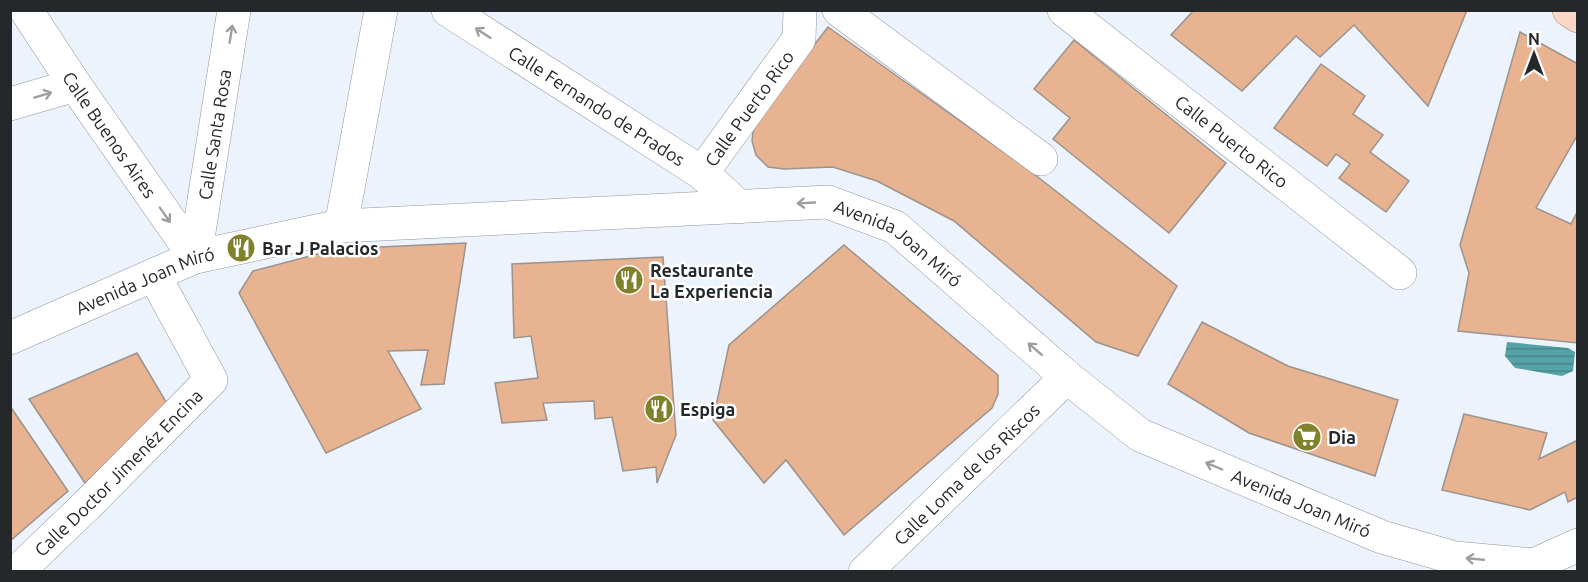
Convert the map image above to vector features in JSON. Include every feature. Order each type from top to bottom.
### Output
[{"type":"main road","points":[[1569,10],[1578,16]]},
{"type":"street","name":"Calle Buenos Aires","points":[[26,10],[195,258]]},
{"type":"street","name":"Calle Santa Rosa","points":[[195,258],[234,10]]},
{"type":"street","points":[[341,225],[381,10]]},
{"type":"street","name":"Calle Fernando de Prados","points":[[448,10],[702,173],[740,207]]},
{"type":"street","name":"Calle Puerto Rico","points":[[702,173],[799,39],[800,10]]},
{"type":"street","points":[[839,10],[1041,159]]},
{"type":"street","name":"Calle Puerto Rico","points":[[1064,10],[1400,273]]},
{"type":"street","points":[[10,104],[75,85]]},
{"type":"street","name":"Avenida Joan Miró","points":[[10,338],[195,258],[341,225],[828,202],[895,227],[1067,377],[1140,435],[1382,537],[1455,558],[1533,568],[1578,545]]},
{"type":"street","name":"Calle Doctor Jimenéz Encina","points":[[17,572],[211,380],[154,275]]},
{"type":"street","name":"Calle Loma de los Riscos","points":[[865,572],[1067,377]]},
{"type":"water","points":[[1507,342],[1568,348],[1575,352],[1573,371],[1562,376],[1515,368],[1505,356]]},
{"type":"building","points":[[1194,10],[1467,10],[1428,106],[1354,25],[1320,57],[1296,36],[1242,91],[1171,35]]},
{"type":"building","points":[[828,27],[1029,170],[1177,286],[1138,356],[1096,342],[954,221],[877,181],[833,167],[784,169],[768,167],[756,155],[752,141],[754,123]]},
{"type":"building","points":[[1520,32],[1578,64],[1578,134],[1536,208],[1571,224],[1578,210],[1578,343],[1458,331],[1469,273],[1460,245]]},
{"type":"building","points":[[1074,40],[1226,163],[1169,233],[1053,139],[1070,118],[1034,89]]},
{"type":"building","points":[[1321,64],[1365,96],[1353,114],[1383,135],[1370,152],[1409,181],[1386,212],[1339,178],[1350,164],[1336,154],[1327,166],[1274,128]]},
{"type":"building","points":[[466,243],[444,384],[421,385],[428,350],[388,351],[421,409],[326,453],[239,293],[253,271],[337,249]]},
{"type":"building","points":[[844,245],[998,375],[998,394],[992,408],[844,535],[786,460],[764,483],[713,420],[729,345]]},
{"type":"building","points":[[663,257],[676,435],[657,483],[656,467],[623,471],[612,417],[595,419],[594,401],[543,403],[547,420],[502,423],[495,383],[538,378],[531,336],[514,338],[512,264]]},
{"type":"building","points":[[1202,322],[1288,366],[1398,400],[1375,476],[1249,433],[1168,384]]},
{"type":"building","points":[[137,353],[168,405],[85,483],[29,399]]},
{"type":"building","points":[[10,406],[68,491],[10,541]]},
{"type":"building","points":[[1464,414],[1547,433],[1539,459],[1578,440],[1578,497],[1568,502],[1565,492],[1530,510],[1442,490]]},
{"type":"place","name":"Bar J Palacios","points":[[241,248]]},
{"type":"place","name":"Restaurante La Experiencia","points":[[629,280]]},
{"type":"place","name":"Espiga","points":[[659,409]]},
{"type":"place","name":"Dia","points":[[1307,437]]}]
